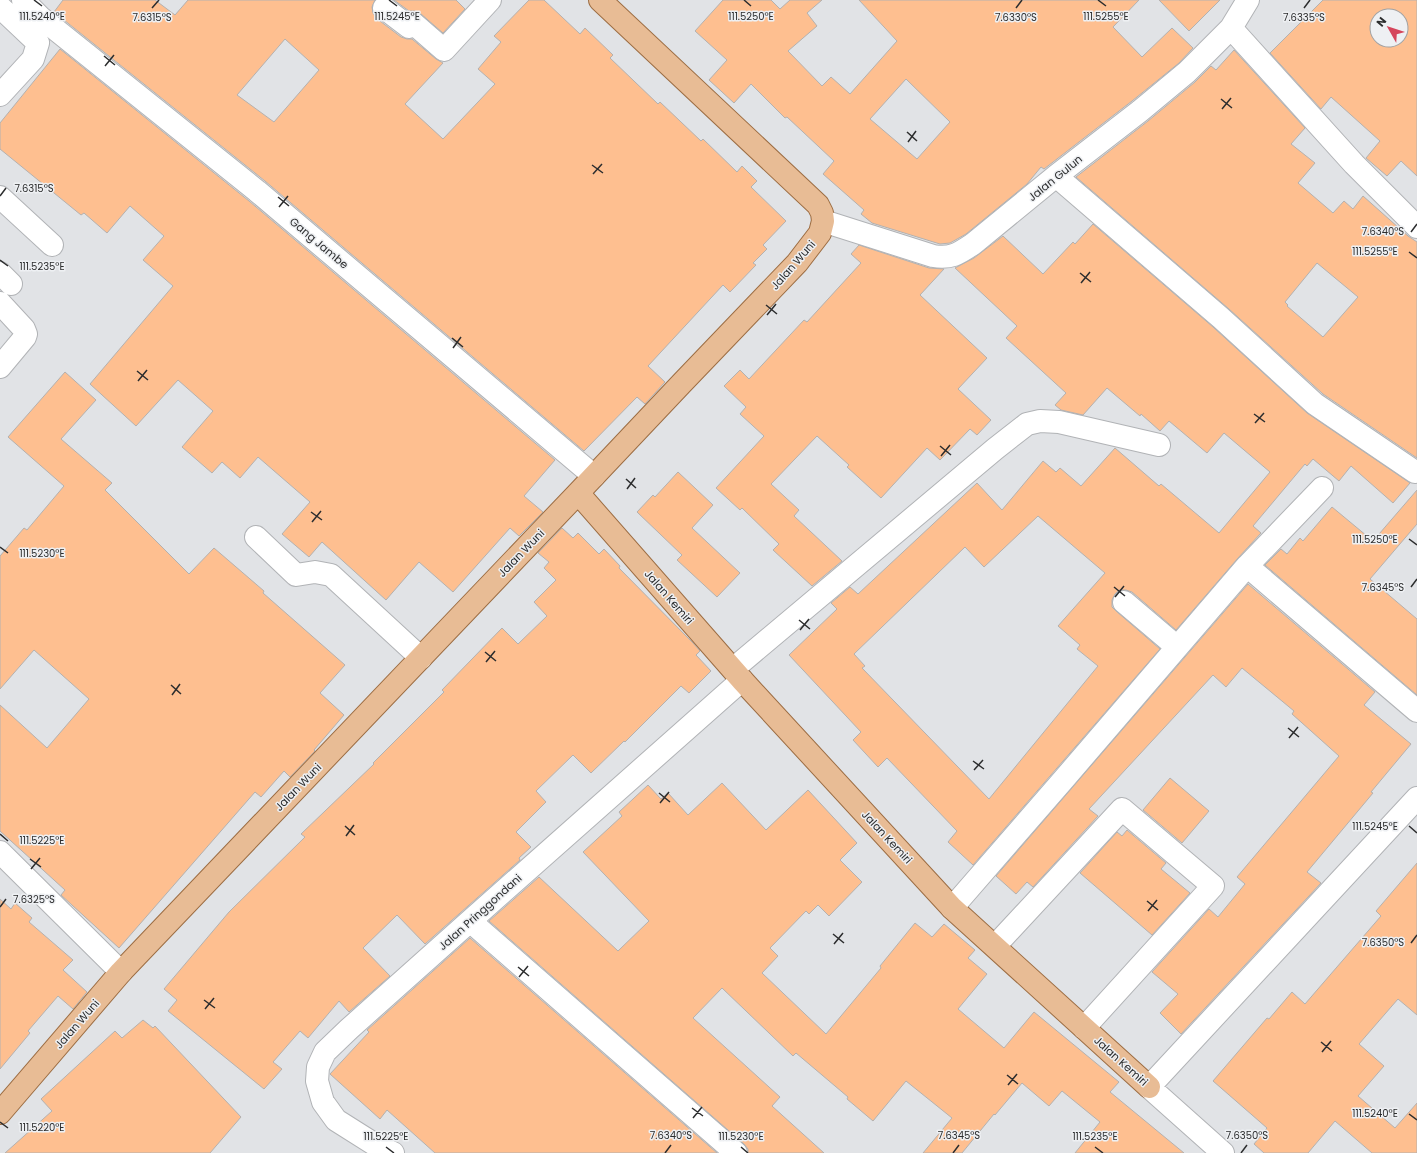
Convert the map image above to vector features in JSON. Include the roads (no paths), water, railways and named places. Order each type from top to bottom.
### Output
[{"type":"main road","points":[[600,0],[818,205],[822,213],[823,221]]},
{"type":"main road","name":"Jalan Wuni","points":[[0,1114],[121,972],[578,493],[675,389],[797,263],[820,233],[823,221]]},
{"type":"main road","name":"Jalan Kemiri","points":[[578,493],[737,674],[952,908],[1149,1087]]},
{"type":"street","name":"Gang Jambe","points":[[23,0],[40,17],[257,191],[594,476]]},
{"type":"street","points":[[384,8],[409,28],[413,23],[444,50],[490,0]]},
{"type":"street","name":"Jalan Gulun","points":[[823,221],[933,256],[945,258],[958,254],[973,244],[1187,72],[1231,28],[1248,0]]},
{"type":"street","points":[[0,7],[38,43],[33,59],[0,95]]},
{"type":"street","points":[[1231,28],[1354,164],[1417,227]]},
{"type":"street","points":[[1056,176],[1221,318],[1315,404],[1415,472]]},
{"type":"street","points":[[0,197],[52,246]]},
{"type":"street","points":[[0,303],[24,329],[26,334],[0,367]]},
{"type":"street","name":"Jalan Pringgondani","points":[[393,1153],[374,1144],[336,1120],[323,1102],[318,1081],[318,1067],[325,1052],[349,1029],[470,921],[737,674],[995,449],[1027,424],[1040,421],[1059,422],[1159,445]]},
{"type":"street","points":[[952,908],[1247,566],[1322,488]]},
{"type":"street","points":[[256,537],[296,576],[315,572],[331,575],[421,658]]},
{"type":"street","points":[[1247,566],[1417,711]]},
{"type":"street","points":[[1124,602],[1177,647]]},
{"type":"street","points":[[1149,1087],[1417,798]]},
{"type":"street","points":[[994,946],[1122,809],[1214,886],[1084,1028]]},
{"type":"street","points":[[0,852],[121,972]]},
{"type":"street","points":[[470,921],[736,1153]]},
{"type":"street","name":"Jalan Kemiri","points":[[1149,1087],[1224,1153]]}]
